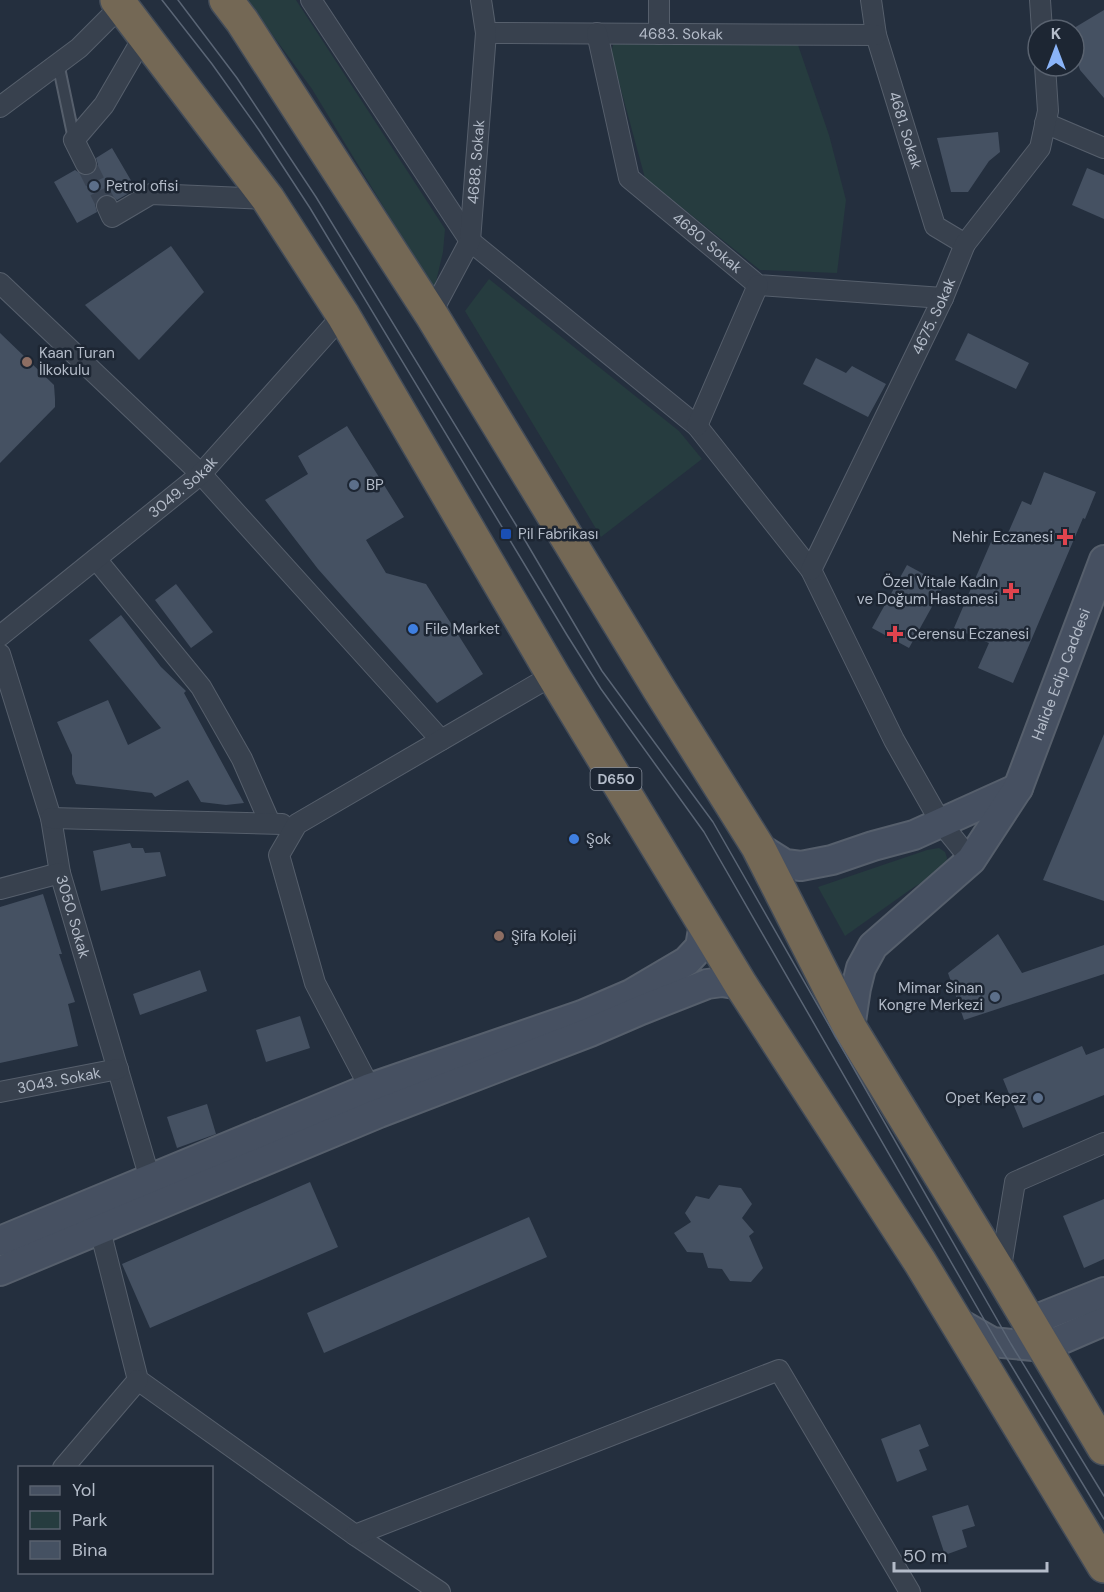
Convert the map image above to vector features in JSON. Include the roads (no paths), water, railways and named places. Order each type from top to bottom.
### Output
[{"type":"highway","name":"D650","points":[[119,3],[268,199],[343,315],[553,675],[741,985],[920,1262],[1104,1566]]},
{"type":"highway","points":[[230,7],[431,314],[758,847],[850,1028],[1104,1448]]},
{"type":"street","points":[[311,0],[470,241],[697,426],[811,570],[894,740],[941,823],[971,860]]},
{"type":"street","name":"4688. Sokak","points":[[431,314],[470,241],[486,33],[481,0]]},
{"type":"street","points":[[659,0],[659,34]]},
{"type":"street","name":"4681. Sokak","points":[[871,0],[876,35],[935,226],[965,244]]},
{"type":"street","points":[[1041,0],[1042,18]]},
{"type":"street","points":[[0,107],[79,48],[119,3]]},
{"type":"street","name":"4683. Sokak","points":[[486,33],[876,35]]},
{"type":"street","name":"4680. Sokak","points":[[597,33],[629,178],[758,285],[943,298]]},
{"type":"street","points":[[86,164],[74,140],[104,105],[144,36]]},
{"type":"street","name":"4675. Sokak","points":[[811,570],[943,298],[965,244],[1040,148],[1048,111],[1046,78]]},
{"type":"street","points":[[1045,123],[1104,148]]},
{"type":"street","points":[[107,206],[112,217],[151,194],[268,199]]},
{"type":"street","points":[[0,283],[201,474],[441,740]]},
{"type":"street","points":[[697,426],[758,285]]},
{"type":"street","name":"3049. Sokak","points":[[0,636],[201,474],[343,315]]},
{"type":"street","points":[[96,559],[201,687],[243,759],[270,823]]},
{"type":"street","name":"Halide Edip Caddesi","points":[[850,1028],[861,968],[873,946],[971,860],[1018,788],[1104,560]]},
{"type":"street","name":"3050. Sokak","points":[[0,654],[51,818],[60,873],[154,1191]]},
{"type":"street","points":[[370,1088],[315,983],[279,855],[297,824],[553,675]]},
{"type":"street","points":[[758,847],[785,864],[801,866],[832,860],[914,835],[1018,788]]},
{"type":"street","points":[[51,818],[297,824]]},
{"type":"street","points":[[0,889],[60,873]]},
{"type":"street","points":[[0,1241],[154,1191],[379,1113],[590,1032],[636,1002],[687,961],[700,946],[704,924]]},
{"type":"street","points":[[0,1271],[100,1230],[154,1191],[370,1088],[582,1015],[707,984],[723,982],[741,985]]},
{"type":"street","name":"3043. Sokak","points":[[0,1092],[118,1069]]},
{"type":"street","points":[[1000,1273],[1015,1182],[1104,1143]]},
{"type":"street","points":[[100,1230],[138,1380],[355,1535],[440,1592]]},
{"type":"street","points":[[1037,1334],[1104,1292]]},
{"type":"street","points":[[955,1321],[992,1342],[1104,1321]]},
{"type":"street","points":[[355,1535],[779,1370],[910,1592]]},
{"type":"street","points":[[64,1466],[138,1380]]},
{"type":"lane","points":[[58,63],[74,140]]},
{"type":"tunnel","points":[[86,164],[107,206]]},
{"type":"tram line","points":[[162,0],[212,64],[259,130],[310,208],[601,689],[704,832],[997,1342],[1104,1519]]},
{"type":"tram line","points":[[178,0],[237,78],[316,197],[602,671],[713,822],[1011,1344],[1104,1496]]},
{"type":"place","name":"Petrol ofisi","points":[[94,186]]},
{"type":"place","name":"Kaan Turan İlkokulu","points":[[27,362]]},
{"type":"place","name":"BP","points":[[354,485]]},
{"type":"place","name":"Pil Fabrikası","points":[[506,534]]},
{"type":"place","name":"Nehir Eczanesi","points":[[1065,537]]},
{"type":"place","name":"Özel Vitale Kadın ve Doğum Hastanesi","points":[[1011,591]]},
{"type":"place","name":"File Market","points":[[413,629]]},
{"type":"place","name":"Cerensu Eczanesi","points":[[895,634]]},
{"type":"place","name":"Şok","points":[[574,839]]},
{"type":"place","name":"Şifa Koleji","points":[[499,936]]},
{"type":"place","name":"Mimar Sinan Kongre Merkezi","points":[[995,997]]},
{"type":"place","name":"Opet Kepez","points":[[1038,1098]]}]
